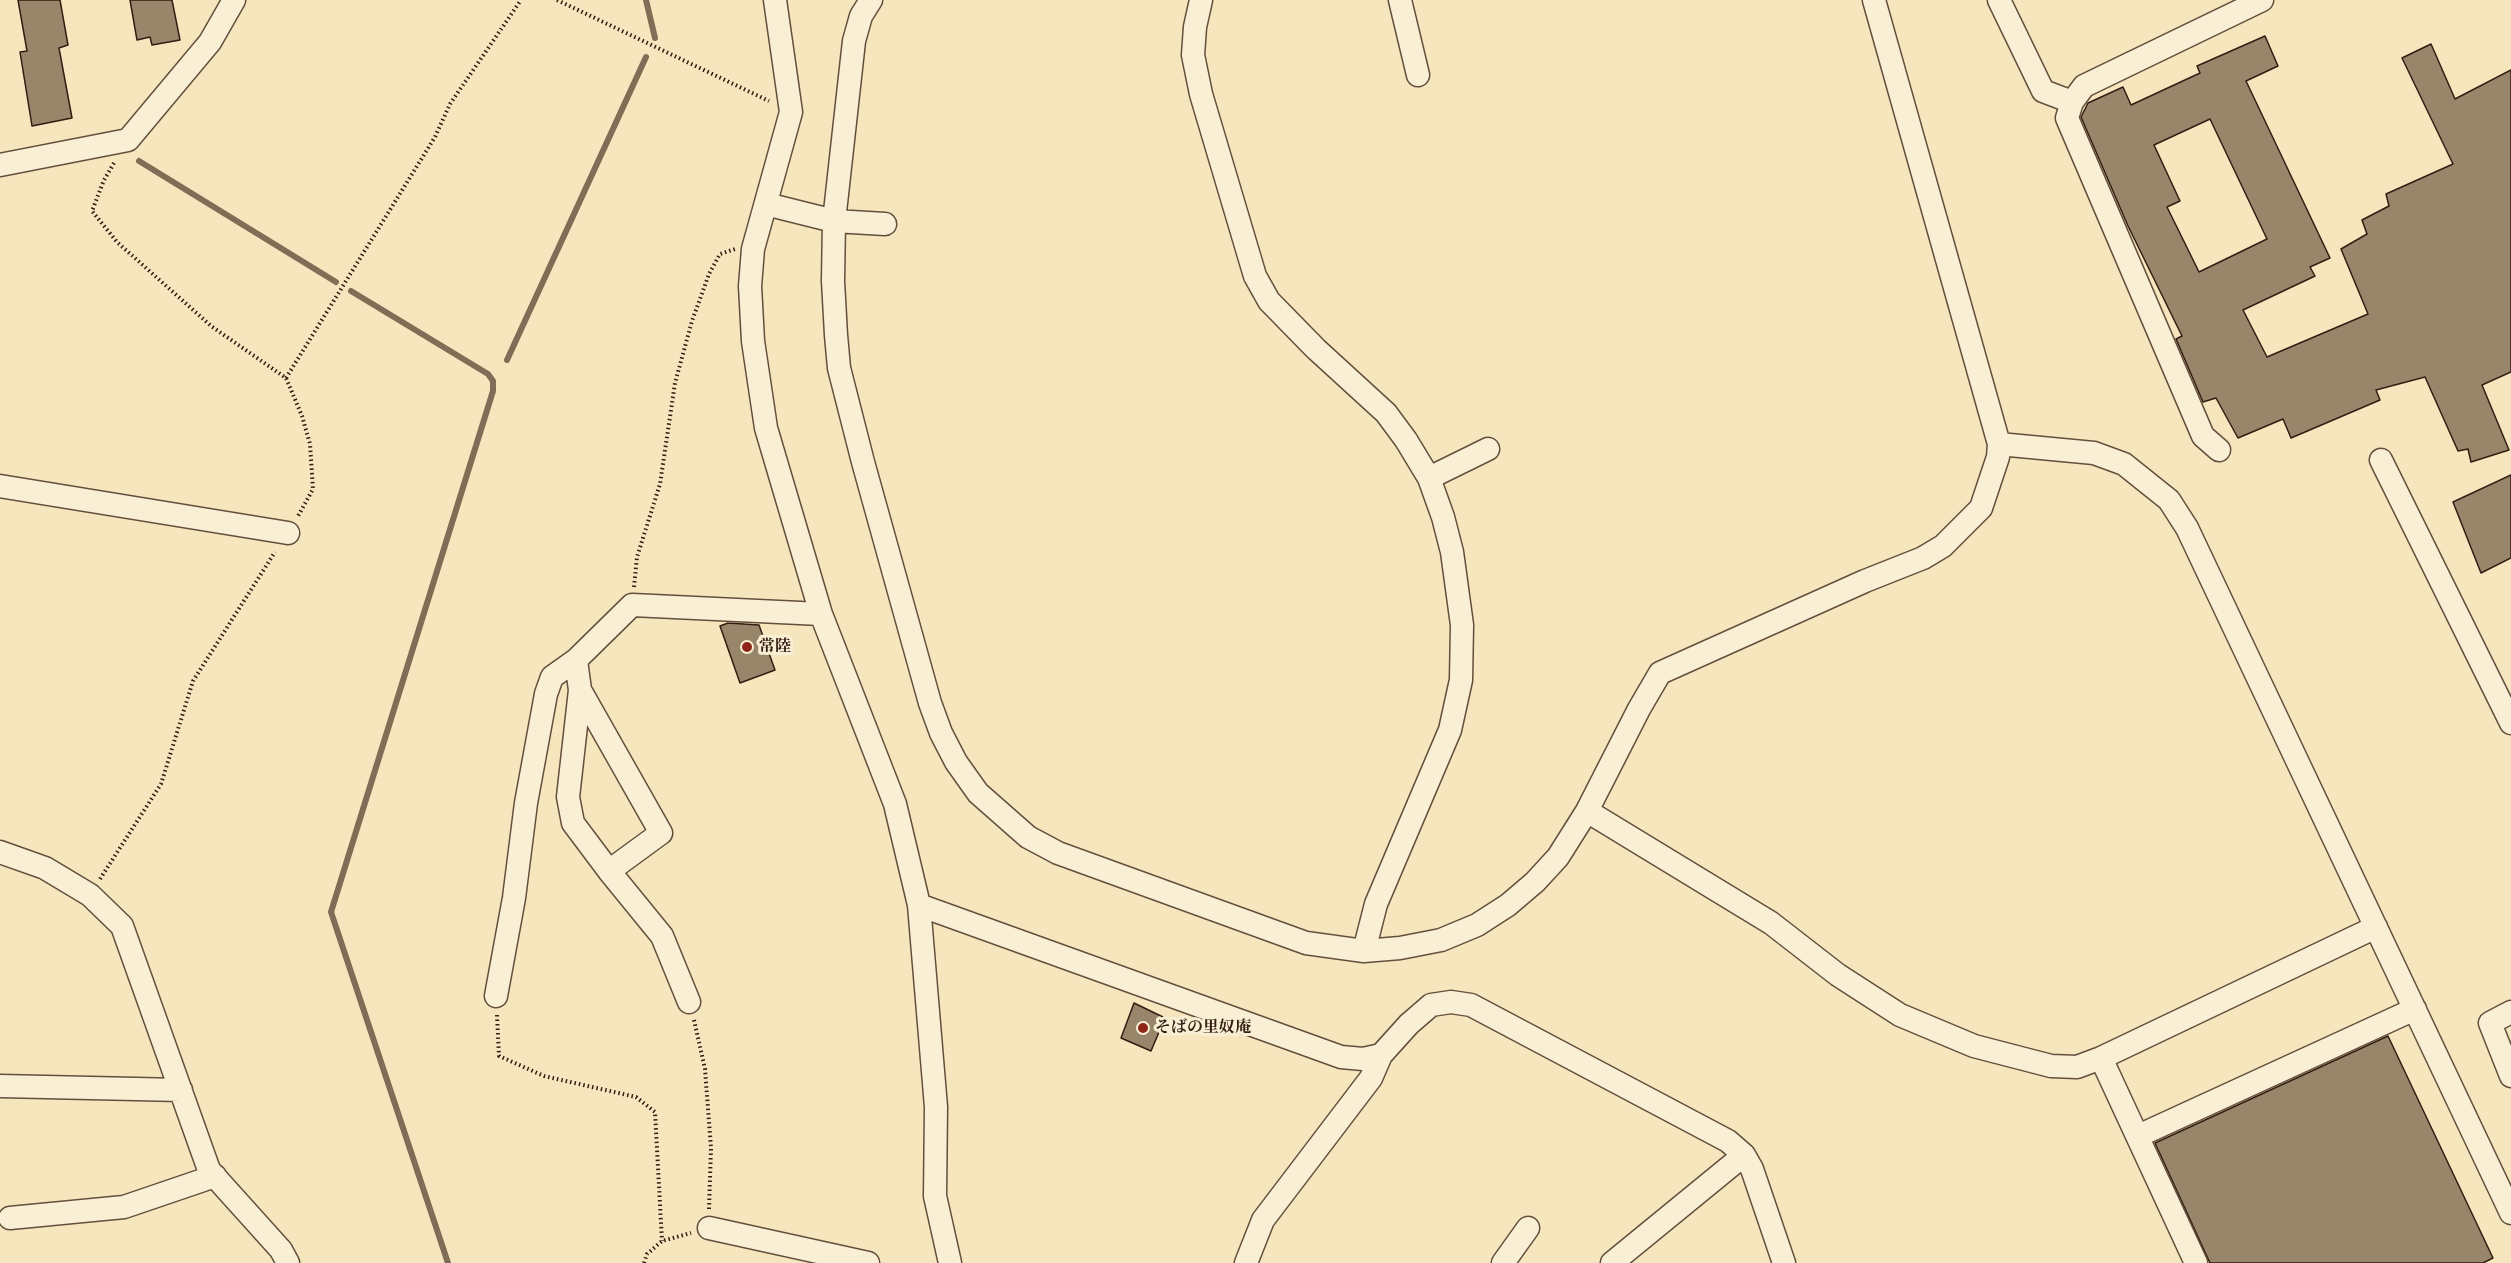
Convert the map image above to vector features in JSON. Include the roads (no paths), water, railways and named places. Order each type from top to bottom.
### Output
[{"type":"street","points":[[0,165],[128,140],[210,42],[234,0]]},
{"type":"street","points":[[776,0],[791,112],[753,249],[750,286],[753,341],[766,428],[821,614],[895,804],[919,905],[936,1107],[935,1196],[950,1263]]},
{"type":"street","points":[[871,0],[861,16],[854,41],[834,221],[833,280],[839,368],[930,703],[941,733],[956,762],[978,792],[1028,837],[1058,853],[1306,943],[1364,951],[1400,948],[1441,940],[1477,925],[1508,905],[1535,882],[1558,856],[1587,811],[1660,673],[1865,581],[1923,558],[1943,546],[1981,508],[1998,457],[1999,444],[1874,0]]},
{"type":"street","points":[[1201,0],[1195,27],[1193,55],[1201,94],[1255,276],[1269,301],[1316,349],[1386,413],[1406,440],[1429,478],[1443,516],[1452,552],[1462,625],[1461,680],[1450,730],[1376,904],[1364,951]]},
{"type":"street","points":[[1400,0],[1418,75]]},
{"type":"street","points":[[1999,0],[2043,91],[2072,102]]},
{"type":"street","points":[[2219,450],[2203,436],[2067,118],[2072,102],[2084,86],[2262,0]]},
{"type":"street","points":[[766,204],[834,221],[885,224]]},
{"type":"street","points":[[1999,444],[2094,453],[2124,464],[2169,500],[2187,528],[2511,1213]]},
{"type":"street","points":[[1429,478],[1488,449]]},
{"type":"street","points":[[2381,460],[2511,723]]},
{"type":"street","points":[[0,486],[288,533]]},
{"type":"street","points":[[496,996],[514,898],[526,803],[546,694],[552,676],[576,660],[632,605],[821,614]]},
{"type":"street","points":[[576,660],[580,690],[568,797],[573,823],[662,936],[689,1002]]},
{"type":"street","points":[[580,690],[661,833],[609,871]]},
{"type":"street","points":[[1587,811],[1771,923],[1838,975],[1900,1015],[1974,1046],[2051,1066],[2077,1067],[2101,1058],[2376,927]]},
{"type":"street","points":[[0,852],[45,868],[90,895],[122,927],[209,1170],[280,1250],[288,1263]]},
{"type":"street","points":[[919,905],[1341,1058],[1363,1059],[1381,1055]]},
{"type":"street","points":[[1246,1263],[1263,1220],[1371,1078],[1381,1055],[1409,1024],[1431,1005],[1451,1002],[1471,1005],[1728,1141],[1744,1155],[1752,1169],[1784,1263]]},
{"type":"street","points":[[2138,1136],[2415,1009]]},
{"type":"street","points":[[2511,1012],[2490,1023],[2511,1076]]},
{"type":"street","points":[[2101,1058],[2196,1263]]},
{"type":"street","points":[[0,1086],[181,1089]]},
{"type":"street","points":[[1612,1263],[1744,1155]]},
{"type":"street","points":[[10,1218],[124,1207],[215,1176]]},
{"type":"street","points":[[709,1228],[868,1263]]},
{"type":"street","points":[[1503,1263],[1528,1228]]},
{"type":"waterway","points":[[646,0],[655,38]]},
{"type":"waterway","points":[[507,360],[646,57]]},
{"type":"waterway","points":[[139,161],[336,282]]},
{"type":"waterway","points":[[351,291],[488,374],[493,381],[493,391],[331,912],[448,1263]]},
{"type":"place","name":"常陸","points":[[747,647]]},
{"type":"place","name":"そばの里奴庵","points":[[1143,1028]]}]
